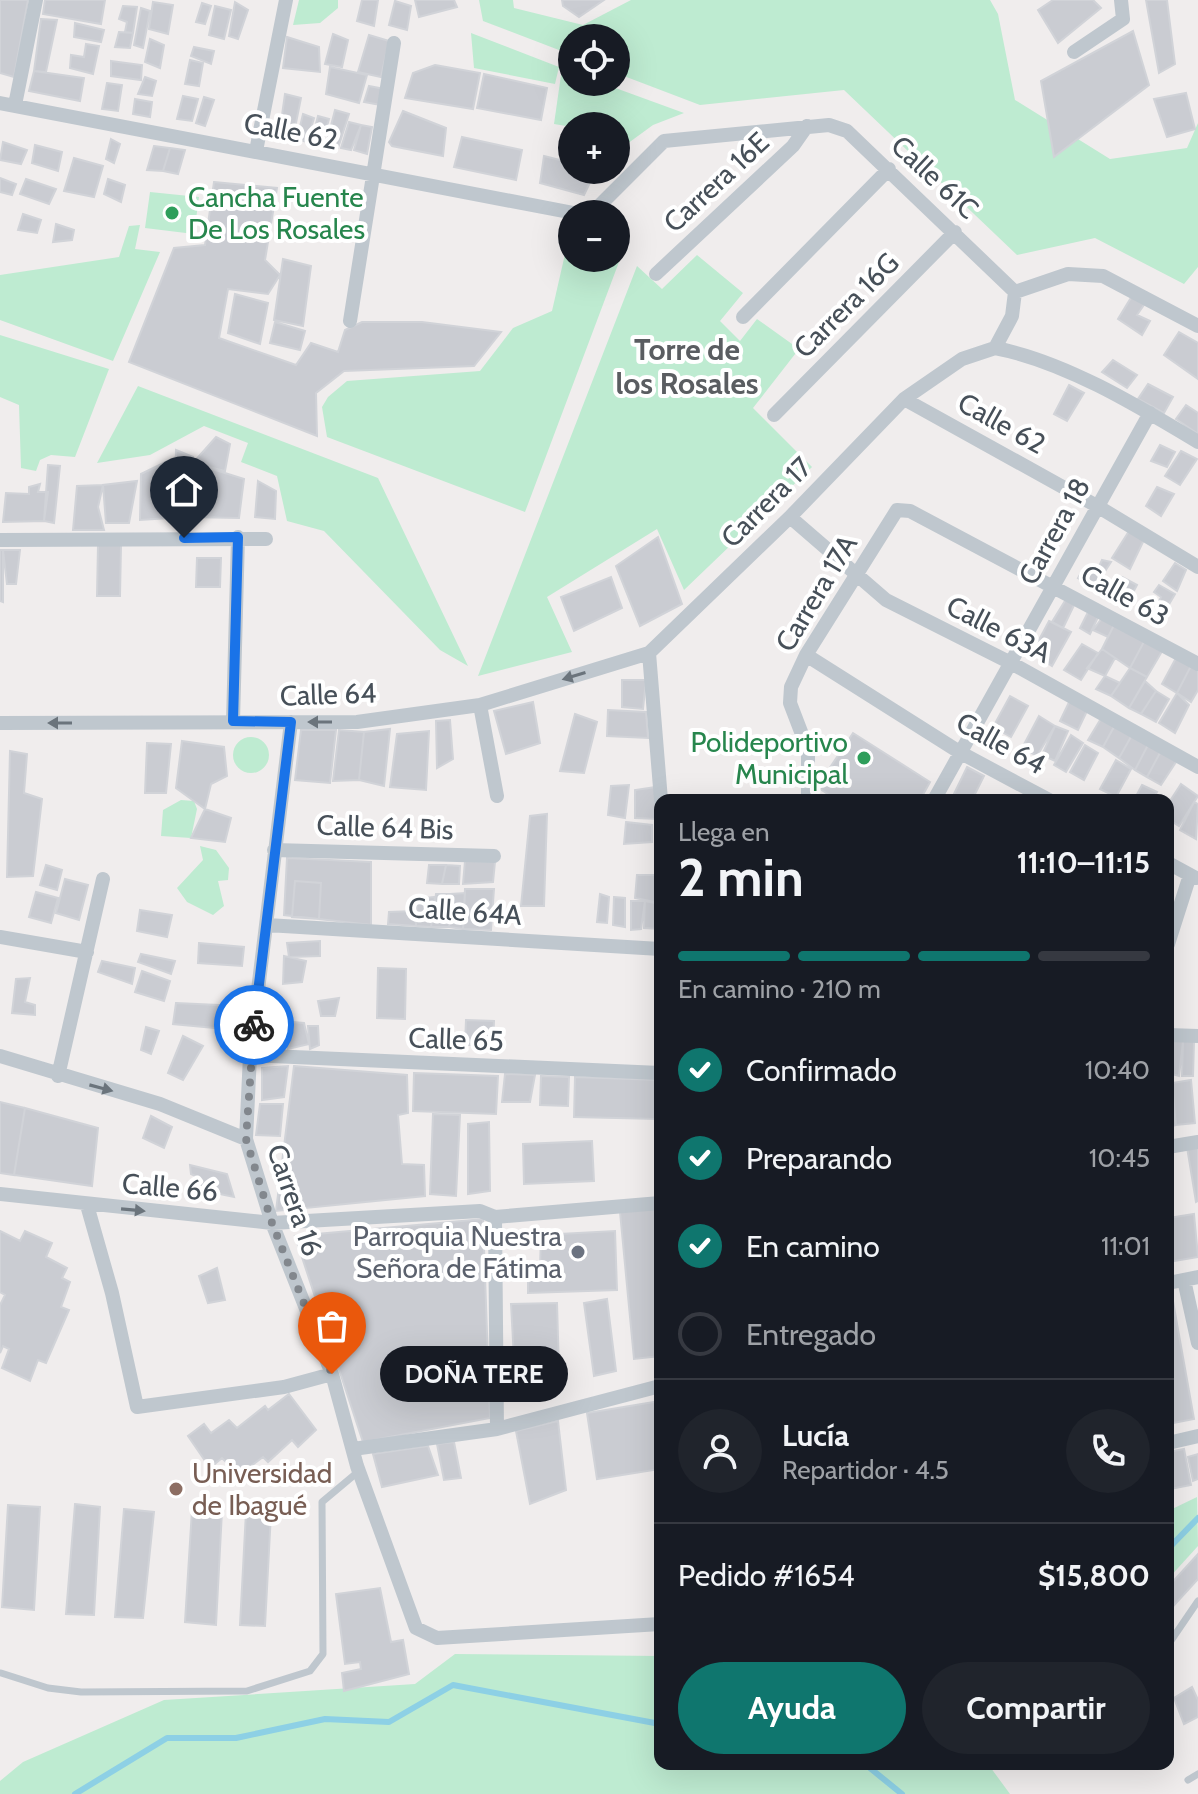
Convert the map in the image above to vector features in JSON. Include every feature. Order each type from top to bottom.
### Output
[{"type":"street","points":[[7,104],[36,0]]},
{"type":"street","points":[[256,151],[286,0]]},
{"type":"street","points":[[1074,52],[1123,19],[1121,0]]},
{"type":"street","points":[[350,321],[372,173],[386,112],[394,43]]},
{"type":"street","name":"Calle 62","points":[[7,104],[558,210]]},
{"type":"street","name":"Calle 61C","points":[[605,200],[664,141],[829,125],[847,131],[1015,292]]},
{"type":"street","name":"Carrera 16E","points":[[656,274],[793,146],[807,126]]},
{"type":"street","points":[[743,317],[889,169]]},
{"type":"street","name":"Carrera 16G","points":[[774,415],[955,232]]},
{"type":"street","points":[[1198,326],[1103,276],[1068,274],[1015,292],[1012,316],[995,348],[1027,354],[1150,413],[1198,442]]},
{"type":"street","name":"Carrera 17","points":[[649,653],[790,517],[904,399],[962,359],[995,348]]},
{"type":"street","name":"Calle 62","points":[[904,399],[1097,506],[1198,567]]},
{"type":"street","name":"Carrera 18","points":[[937,794],[1150,413]]},
{"type":"street","name":"Calle 63","points":[[897,510],[910,511],[1198,664]]},
{"type":"street","name":"Carrera 17A","points":[[808,794],[808,750],[790,703],[791,687],[806,655],[897,510]]},
{"type":"street","name":"Calle 63A","points":[[790,517],[855,577],[886,600],[1011,663],[1198,767]]},
{"type":"street","points":[[233,721],[238,537]]},
{"type":"street","points":[[0,540],[266,539]]},
{"type":"street","points":[[649,653],[661,794]]},
{"type":"street","name":"Calle 64","points":[[0,723],[357,722],[480,705],[649,653]]},
{"type":"street","name":"Calle 64","points":[[806,655],[961,753],[1038,794]]},
{"type":"street","points":[[480,705],[497,796]]},
{"type":"street","name":"Carrera 16","points":[[291,722],[250,1055],[246,1139],[272,1223],[332,1374],[359,1471],[416,1628],[437,1638],[654,1624]]},
{"type":"street","name":"Calle 64 Bis","points":[[274,850],[494,856]]},
{"type":"street","points":[[1174,866],[1194,877],[1174,929]]},
{"type":"street","points":[[58,1076],[103,879]]},
{"type":"street","name":"Calle 64A","points":[[267,925],[654,949]]},
{"type":"street","points":[[0,937],[87,952]]},
{"type":"street","points":[[1174,1035],[1198,1036]]},
{"type":"street","name":"Calle 65","points":[[250,1055],[654,1073]]},
{"type":"street","points":[[0,1056],[58,1076],[160,1104],[246,1139]]},
{"type":"street","points":[[1174,1146],[1198,1142]]},
{"type":"street","name":"Calle 66","points":[[0,1194],[272,1223],[480,1211],[495,1217]]},
{"type":"street","points":[[497,1429],[495,1217],[654,1204]]},
{"type":"street","points":[[87,1205],[112,1293],[137,1407],[284,1387],[332,1374]]},
{"type":"street","points":[[1191,1279],[1198,1343]]},
{"type":"street","points":[[353,1449],[497,1429],[654,1388]]},
{"type":"street","points":[[1174,1442],[1198,1436]]},
{"type":"lane","points":[[1,1673],[48,1688],[81,1692],[172,1692],[247,1691],[310,1671],[323,1654],[322,1502],[359,1471]]},
{"type":"lane","points":[[1174,1636],[1198,1601]]},
{"type":"lane","points":[[1188,1780],[1198,1774]]},
{"type":"green space","points":[[299,0],[338,0],[338,8],[320,23],[293,25]]},
{"type":"green space","points":[[479,0],[513,0],[514,8],[579,24],[558,24],[558,50],[483,21]]},
{"type":"green space","points":[[631,0],[990,0],[998,14],[1015,100],[1110,159],[1187,148],[1198,123],[1198,267],[1184,284],[1095,238],[1017,255],[844,90],[700,105],[630,78],[630,24],[585,24]]},
{"type":"green space","points":[[471,33],[558,67],[558,71],[555,84],[474,68]]},
{"type":"green space","points":[[630,93],[684,113],[653,125],[630,142],[630,112],[558,112],[558,125],[554,124],[558,96],[630,96]]},
{"type":"green space","name":"Cancha Fuente De Los Rosales","points":[[150,192],[199,197],[194,234],[145,228]]},
{"type":"green space","points":[[140,225],[135,249],[160,252],[113,361],[0,320],[0,275],[119,257],[129,226]]},
{"type":"green space","points":[[697,255],[743,293],[720,321],[740,341],[757,319],[799,349],[753,408],[812,467],[684,590],[657,529],[547,597],[572,652],[478,676],[637,266],[662,289]]},
{"type":"green space","points":[[561,272],[615,272],[525,512],[327,437],[322,407],[328,397],[347,381],[480,371],[513,328],[552,311]]},
{"type":"green space","points":[[0,335],[109,369],[75,457],[51,455],[40,460],[36,471],[21,468],[19,405],[0,397]]},
{"type":"green space","points":[[138,386],[378,478],[468,666],[440,650],[324,531],[287,521],[277,476],[241,462],[248,443],[204,426],[150,455],[97,463]]},
{"type":"green space","points":[[251,737],[264,742],[269,755],[264,768],[251,773],[238,768],[233,755],[238,742]]},
{"type":"green space","points":[[181,800],[194,801],[197,809],[191,838],[161,836],[163,810]]},
{"type":"green space","points":[[200,846],[216,850],[229,868],[228,880],[218,881],[224,906],[213,915],[187,902],[177,888],[203,860]]},
{"type":"green space","points":[[1197,1497],[1198,1546],[1174,1572],[1174,1508]]},
{"type":"green space","points":[[455,1654],[654,1656],[654,1770],[992,1770],[1010,1794],[0,1794],[0,1781],[23,1762],[164,1700],[415,1684]]},
{"type":"building","points":[[0,0],[28,0],[14,77],[0,73]]},
{"type":"building","points":[[45,0],[105,0],[101,24],[43,14]]},
{"type":"building","points":[[362,0],[378,0],[374,26],[357,21]]},
{"type":"building","points":[[415,0],[454,0],[457,7],[419,17]]},
{"type":"building","points":[[562,0],[604,0],[579,17],[563,6]]},
{"type":"building","points":[[1053,0],[1093,0],[1101,8],[1058,43],[1038,10]]},
{"type":"building","points":[[1146,0],[1167,0],[1175,64],[1159,73]]},
{"type":"building","points":[[395,1],[411,6],[407,30],[389,25]]},
{"type":"building","points":[[153,2],[173,5],[168,34],[149,29]]},
{"type":"building","points":[[235,2],[248,10],[238,39],[229,36]]},
{"type":"building","points":[[202,3],[211,6],[205,24],[196,22]]},
{"type":"building","points":[[123,6],[137,7],[133,33],[125,32],[127,22],[119,19]]},
{"type":"building","points":[[215,6],[231,10],[224,39],[209,35]]},
{"type":"building","points":[[141,8],[150,11],[143,48],[134,45]]},
{"type":"building","points":[[41,19],[57,20],[46,72],[34,71]]},
{"type":"building","points":[[75,23],[104,30],[101,42],[74,37]]},
{"type":"building","points":[[1133,31],[1149,85],[1054,157],[1041,81]]},
{"type":"building","points":[[119,32],[133,33],[130,48],[115,47]]},
{"type":"building","points":[[333,34],[348,40],[342,67],[325,64]]},
{"type":"building","points":[[369,35],[389,41],[381,77],[358,72]]},
{"type":"building","points":[[287,37],[319,47],[320,72],[283,68]]},
{"type":"building","points":[[150,39],[164,45],[160,68],[145,62]]},
{"type":"building","points":[[86,44],[99,46],[93,74],[70,68],[71,55],[84,57]]},
{"type":"building","points":[[194,47],[214,51],[211,64],[191,56]]},
{"type":"building","points":[[190,60],[203,63],[199,86],[185,84]]},
{"type":"building","points":[[111,61],[142,65],[141,80],[111,76]]},
{"type":"building","points":[[435,65],[480,73],[473,109],[405,98],[413,73]]},
{"type":"building","points":[[330,67],[367,75],[359,103],[326,94]]},
{"type":"building","points":[[34,71],[84,78],[80,101],[29,91]]},
{"type":"building","points":[[484,74],[547,88],[541,120],[477,108]]},
{"type":"building","points":[[145,77],[156,81],[152,96],[138,94]]},
{"type":"building","points":[[107,83],[122,85],[118,111],[102,109]]},
{"type":"building","points":[[369,86],[385,89],[381,105],[364,102]]},
{"type":"building","points":[[1186,93],[1195,129],[1167,137],[1154,99]]},
{"type":"building","points":[[285,94],[301,98],[293,138],[279,136]]},
{"type":"building","points":[[183,96],[198,99],[192,121],[177,119]]},
{"type":"building","points":[[204,97],[214,100],[205,126],[196,123]]},
{"type":"building","points":[[135,99],[152,102],[150,117],[133,114]]},
{"type":"building","points":[[335,110],[349,114],[338,148],[326,145]]},
{"type":"building","points":[[403,111],[446,128],[443,156],[392,146],[389,142]]},
{"type":"building","points":[[303,114],[314,118],[307,142],[297,139]]},
{"type":"building","points":[[318,116],[329,119],[322,144],[311,143]]},
{"type":"building","points":[[349,122],[361,125],[351,150],[341,148]]},
{"type":"building","points":[[361,125],[372,127],[367,154],[354,150]]},
{"type":"building","points":[[462,137],[522,150],[516,180],[454,167]]},
{"type":"building","points":[[111,139],[120,144],[114,163],[106,159]]},
{"type":"building","points":[[3,142],[27,150],[21,164],[0,160]]},
{"type":"building","points":[[35,145],[62,152],[58,171],[32,163]]},
{"type":"building","points":[[154,146],[170,148],[163,171],[147,170]]},
{"type":"building","points":[[170,148],[185,150],[178,174],[163,171]]},
{"type":"building","points":[[544,156],[558,160],[558,184],[589,184],[584,195],[540,183]]},
{"type":"building","points":[[74,158],[103,166],[94,197],[64,191]]},
{"type":"building","points":[[0,178],[16,184],[12,195],[0,192]]},
{"type":"building","points":[[26,179],[56,189],[49,204],[20,194]]},
{"type":"building","points":[[108,179],[125,185],[121,202],[104,194]]},
{"type":"building","points":[[214,182],[277,188],[265,260],[280,275],[268,294],[228,289],[219,338],[296,365],[311,343],[338,352],[345,330],[362,322],[422,322],[501,332],[474,366],[344,371],[316,393],[317,436],[129,362],[174,248],[205,245]]},
{"type":"building","points":[[23,214],[41,220],[37,233],[18,230]]},
{"type":"building","points":[[56,224],[74,230],[72,240],[53,242]]},
{"type":"building","points":[[283,259],[311,266],[303,326],[274,320]]},
{"type":"building","points":[[235,294],[268,303],[260,344],[228,333]]},
{"type":"building","points":[[1132,296],[1146,302],[1137,315],[1150,321],[1142,335],[1118,319]]},
{"type":"building","points":[[275,322],[305,331],[300,350],[270,343]]},
{"type":"building","points":[[1179,332],[1198,343],[1198,379],[1164,355]]},
{"type":"building","points":[[1113,360],[1137,375],[1127,388],[1102,372]]},
{"type":"building","points":[[1148,384],[1173,397],[1164,413],[1138,399]]},
{"type":"building","points":[[1069,385],[1084,393],[1067,421],[1054,414]]},
{"type":"building","points":[[1186,405],[1198,413],[1198,434],[1176,419]]},
{"type":"building","points":[[216,437],[230,444],[225,471],[193,463]]},
{"type":"building","points":[[1160,445],[1175,452],[1167,467],[1151,461]]},
{"type":"building","points":[[176,450],[193,457],[188,517],[174,516]]},
{"type":"building","points":[[1181,451],[1197,459],[1180,485],[1165,476]]},
{"type":"building","points":[[176,457],[170,518],[140,520],[141,474]]},
{"type":"building","points":[[193,463],[244,479],[239,518],[188,517]]},
{"type":"building","points":[[48,465],[60,466],[54,523],[44,521]]},
{"type":"building","points":[[137,481],[129,523],[106,523],[103,485]]},
{"type":"building","points":[[258,481],[276,491],[275,519],[255,517]]},
{"type":"building","points":[[40,484],[38,492],[48,492],[44,521],[3,522],[6,493],[29,494],[29,487]]},
{"type":"building","points":[[103,485],[98,507],[104,530],[73,530],[77,486]]},
{"type":"building","points":[[1157,487],[1174,494],[1161,516],[1146,506]]},
{"type":"building","points":[[1129,531],[1144,540],[1130,569],[1112,558]]},
{"type":"building","points":[[658,537],[682,604],[640,626],[616,566]]},
{"type":"building","points":[[98,545],[121,545],[120,596],[97,596]]},
{"type":"building","points":[[0,550],[3,550],[3,602],[0,601]]},
{"type":"building","points":[[3,550],[20,550],[16,584],[7,584]]},
{"type":"building","points":[[197,558],[221,558],[220,587],[196,587]]},
{"type":"building","points":[[1102,560],[1111,562],[1095,587],[1078,578],[1084,568],[1096,573]]},
{"type":"building","points":[[1175,563],[1186,570],[1177,591],[1163,581]]},
{"type":"building","points":[[611,577],[622,608],[574,631],[561,597]]},
{"type":"building","points":[[1122,577],[1137,585],[1126,606],[1109,599]]},
{"type":"building","points":[[1159,585],[1175,594],[1165,611],[1157,606],[1161,597],[1154,592]]},
{"type":"building","points":[[1068,596],[1077,599],[1063,628],[1052,622]]},
{"type":"building","points":[[1090,608],[1100,613],[1090,634],[1080,628]]},
{"type":"building","points":[[1102,618],[1114,625],[1108,637],[1093,630]]},
{"type":"building","points":[[1049,621],[1071,632],[1052,666],[1032,653]]},
{"type":"building","points":[[1116,621],[1146,638],[1130,668],[1102,649]]},
{"type":"building","points":[[1146,638],[1164,648],[1147,677],[1130,668]]},
{"type":"building","points":[[1082,644],[1098,653],[1081,680],[1064,670]]},
{"type":"building","points":[[1102,649],[1115,658],[1105,676],[1087,668]]},
{"type":"building","points":[[1177,656],[1192,664],[1177,693],[1162,684]]},
{"type":"building","points":[[1192,664],[1198,667],[1198,690],[1191,702],[1177,693]]},
{"type":"building","points":[[1130,668],[1147,677],[1129,708],[1111,696]]},
{"type":"building","points":[[1105,676],[1120,683],[1111,696],[1096,689]]},
{"type":"building","points":[[622,680],[646,680],[643,709],[622,707]]},
{"type":"building","points":[[1145,681],[1156,691],[1141,714],[1129,708]]},
{"type":"building","points":[[1156,691],[1169,699],[1156,722],[1141,714]]},
{"type":"building","points":[[1177,693],[1189,705],[1175,733],[1159,723]]},
{"type":"building","points":[[1010,696],[1028,706],[1011,737],[993,727]]},
{"type":"building","points":[[1070,700],[1088,709],[1078,730],[1060,721]]},
{"type":"building","points":[[533,702],[540,743],[506,754],[494,711]]},
{"type":"building","points":[[608,710],[646,712],[648,738],[607,736]]},
{"type":"building","points":[[575,714],[597,722],[584,773],[560,771]]},
{"type":"building","points":[[1039,716],[1055,726],[1037,756],[1022,748]]},
{"type":"building","points":[[1102,717],[1115,725],[1103,747],[1088,740]]},
{"type":"building","points":[[450,720],[453,759],[437,768],[436,721]]},
{"type":"building","points":[[1115,725],[1132,735],[1119,758],[1103,747]]},
{"type":"building","points":[[1055,726],[1068,731],[1055,761],[1042,755]]},
{"type":"building","points":[[390,729],[384,786],[359,780],[364,732]]},
{"type":"building","points":[[301,730],[336,730],[330,783],[295,780]]},
{"type":"building","points":[[339,730],[364,732],[359,780],[333,781]]},
{"type":"building","points":[[429,731],[426,790],[390,787],[397,734]]},
{"type":"building","name":"Polideportivo Municipal","points":[[853,733],[930,782],[923,794],[828,794],[817,787]]},
{"type":"building","points":[[1071,735],[1083,743],[1066,772],[1054,765]]},
{"type":"building","points":[[1132,735],[1149,743],[1135,770],[1119,758]]},
{"type":"building","points":[[182,741],[224,747],[227,776],[211,784],[205,809],[176,788]]},
{"type":"building","points":[[147,743],[171,744],[166,793],[145,793]]},
{"type":"building","points":[[1149,743],[1161,751],[1147,777],[1135,770]]},
{"type":"building","points":[[1085,745],[1098,753],[1084,780],[1070,772]]},
{"type":"building","points":[[10,751],[27,754],[24,793],[42,799],[33,876],[7,877]]},
{"type":"building","points":[[1161,751],[1178,759],[1161,785],[1147,777]]},
{"type":"building","points":[[1116,760],[1131,769],[1118,794],[1100,789]]},
{"type":"building","points":[[967,767],[984,776],[975,794],[954,794]]},
{"type":"building","points":[[1181,784],[1198,796],[1179,826],[1174,823],[1174,795]]},
{"type":"building","points":[[629,785],[625,818],[608,815],[611,786]]},
{"type":"building","points":[[1142,785],[1157,792],[1156,794],[1137,794]]},
{"type":"building","points":[[656,787],[654,819],[635,818],[635,790]]},
{"type":"building","points":[[1194,802],[1198,804],[1196,839],[1180,830]]},
{"type":"building","points":[[205,809],[231,818],[225,842],[191,838]]},
{"type":"building","points":[[547,814],[544,906],[521,906],[530,816]]},
{"type":"building","points":[[626,822],[652,825],[652,842],[624,844]]},
{"type":"building","points":[[287,858],[371,862],[371,925],[284,915]]},
{"type":"building","points":[[465,861],[495,862],[493,882],[463,884]]},
{"type":"building","points":[[46,865],[62,870],[57,890],[40,885]]},
{"type":"building","points":[[429,865],[446,865],[442,884],[427,883]]},
{"type":"building","points":[[446,865],[460,866],[459,884],[442,884]]},
{"type":"building","points":[[637,875],[654,875],[654,902],[635,898]]},
{"type":"building","points":[[65,879],[88,885],[79,920],[56,913]]},
{"type":"building","points":[[295,881],[321,883],[319,919],[292,917]]},
{"type":"building","points":[[465,889],[494,889],[491,930],[463,929]]},
{"type":"building","points":[[36,892],[58,898],[51,923],[29,917]]},
{"type":"building","points":[[465,893],[463,929],[449,927],[451,894]]},
{"type":"building","points":[[436,894],[451,894],[449,927],[431,927]]},
{"type":"building","points":[[600,894],[609,897],[607,923],[597,922]]},
{"type":"building","points":[[435,897],[431,927],[416,926],[417,899]]},
{"type":"building","points":[[614,897],[625,898],[625,927],[613,925]]},
{"type":"building","points":[[631,901],[645,901],[641,929],[631,930]]},
{"type":"building","points":[[645,901],[654,903],[654,929],[644,928]]},
{"type":"building","points":[[140,910],[172,915],[167,937],[137,931]]},
{"type":"building","points":[[415,911],[416,926],[388,924],[389,912]]},
{"type":"building","points":[[320,941],[320,956],[289,957],[287,943]]},
{"type":"building","points":[[199,943],[244,947],[242,966],[198,963]]},
{"type":"building","points":[[141,954],[175,961],[171,974],[138,962]]},
{"type":"building","points":[[284,956],[306,961],[302,982],[283,984]]},
{"type":"building","points":[[102,961],[135,968],[132,984],[98,972]]},
{"type":"building","points":[[378,968],[406,969],[405,1019],[377,1018]]},
{"type":"building","points":[[142,971],[170,981],[164,1001],[135,992]]},
{"type":"building","points":[[30,978],[25,1002],[35,1005],[35,1015],[12,1013],[16,979]]},
{"type":"building","points":[[339,998],[335,1016],[321,1016],[318,1001]]},
{"type":"building","points":[[176,1003],[239,1006],[235,1030],[173,1024]]},
{"type":"building","points":[[466,1020],[494,1021],[493,1045],[465,1045]]},
{"type":"building","points":[[292,1022],[304,1023],[309,1044],[288,1049]]},
{"type":"building","points":[[308,1026],[318,1026],[319,1045],[310,1049]]},
{"type":"building","points":[[146,1027],[159,1031],[151,1054],[141,1050]]},
{"type":"building","points":[[183,1036],[203,1046],[183,1080],[168,1073]]},
{"type":"building","points":[[1174,1040],[1183,1041],[1179,1076],[1174,1075]]},
{"type":"building","points":[[1183,1041],[1194,1041],[1193,1076],[1182,1076]]},
{"type":"building","points":[[288,1066],[284,1097],[262,1100],[262,1068]]},
{"type":"building","points":[[294,1066],[407,1075],[408,1113],[398,1115],[402,1164],[424,1165],[425,1196],[276,1211]]},
{"type":"building","points":[[414,1073],[498,1076],[496,1114],[413,1111]]},
{"type":"building","points":[[505,1074],[535,1075],[530,1102],[502,1102]]},
{"type":"building","points":[[541,1076],[569,1077],[568,1106],[540,1105]]},
{"type":"building","points":[[575,1077],[654,1080],[654,1119],[574,1117]]},
{"type":"building","points":[[1191,1080],[1195,1123],[1176,1125],[1174,1083]]},
{"type":"building","points":[[0,1102],[25,1108],[14,1175],[0,1173]]},
{"type":"building","points":[[260,1104],[283,1104],[280,1136],[256,1135]]},
{"type":"building","points":[[25,1108],[98,1128],[92,1186],[14,1175]]},
{"type":"building","points":[[433,1114],[460,1115],[456,1196],[430,1194]]},
{"type":"building","points":[[151,1116],[172,1127],[164,1148],[143,1138]]},
{"type":"building","points":[[489,1122],[490,1191],[468,1194],[468,1124]]},
{"type":"building","points":[[592,1141],[594,1181],[524,1184],[523,1144]]},
{"type":"building","points":[[1198,1145],[1198,1201],[1196,1202],[1187,1147]]},
{"type":"building","points":[[190,1165],[227,1174],[234,1197],[200,1190],[200,1178],[191,1174]]},
{"type":"building","points":[[654,1209],[654,1357],[634,1359],[620,1212]]},
{"type":"building","points":[[1194,1214],[1198,1257],[1174,1261],[1174,1217]]},
{"type":"building","points":[[483,1219],[490,1418],[363,1442],[295,1236]]},
{"type":"building","points":[[0,1231],[20,1241],[25,1231],[52,1243],[46,1257],[67,1268],[62,1278],[70,1282],[61,1307],[69,1310],[46,1363],[38,1360],[30,1381],[2,1368],[9,1349],[3,1346],[0,1353],[0,1305],[5,1295],[0,1292]]},
{"type":"building","name":"Parroquia Nuestra Señora de Fátima","points":[[615,1231],[617,1290],[528,1293],[528,1269],[540,1268],[541,1235]]},
{"type":"building","points":[[217,1268],[225,1300],[208,1303],[199,1276]]},
{"type":"building","points":[[607,1299],[616,1371],[594,1376],[584,1303]]},
{"type":"building","points":[[557,1303],[559,1371],[515,1377],[511,1304]]},
{"type":"building","points":[[1174,1307],[1194,1419],[1174,1423]]},
{"type":"building","points":[[289,1394],[316,1430],[298,1447],[292,1440],[268,1462],[263,1457],[239,1475],[222,1458],[210,1468],[188,1436],[204,1424],[211,1433],[229,1420],[237,1428],[265,1406],[268,1410]]},
{"type":"building","points":[[654,1402],[654,1470],[597,1479],[587,1413]]},
{"type":"building","points":[[558,1421],[566,1490],[530,1504],[516,1431]]},
{"type":"building","points":[[454,1442],[461,1478],[444,1480],[437,1444]]},
{"type":"building","points":[[428,1446],[438,1475],[382,1487],[373,1454]]},
{"type":"building","points":[[1184,1449],[1191,1485],[1174,1488],[1174,1451]]},
{"type":"building","points":[[1198,1454],[1198,1479],[1193,1481],[1188,1457]]},
{"type":"building","points":[[75,1504],[100,1507],[94,1615],[66,1614]]},
{"type":"building","points":[[8,1505],[40,1507],[34,1610],[2,1607]]},
{"type":"building","points":[[124,1509],[154,1512],[143,1618],[115,1617]]},
{"type":"building","points":[[192,1510],[222,1511],[216,1625],[185,1622]]},
{"type":"building","points":[[246,1512],[271,1513],[265,1626],[240,1625]]},
{"type":"building","points":[[1198,1554],[1198,1579],[1174,1605],[1174,1580]]},
{"type":"building","points":[[380,1588],[391,1642],[403,1640],[409,1674],[344,1691],[342,1673],[361,1669],[360,1662],[345,1664],[336,1594]]},
{"type":"building","points":[[1192,1687],[1198,1700],[1198,1717],[1184,1724],[1174,1698]]},
{"type":"waterway","points":[[1174,1543],[1198,1518]]},
{"type":"waterway","points":[[75,1794],[167,1738],[236,1738],[325,1719],[389,1722],[453,1685],[654,1723]]},
{"type":"waterway","points":[[872,1770],[902,1794]]},
{"type":"way so far","points":[[254,1025],[246,1139],[272,1223],[332,1374]]},
{"type":"place","name":"Cancha Fuente De Los Rosales","points":[[172,213]]},
{"type":"place","name":"Polideportivo Municipal","points":[[864,758]]},
{"type":"place","name":"Parroquia Nuestra Señora de Fátima","points":[[578,1252]]},
{"type":"place","name":"DOÑA TERE","points":[[332,1374]]},
{"type":"place","name":"Universidad de Ibagué","points":[[176,1489]]},
{"type":"district","name":"Torre de los Rosales","points":[[687,366]]},
{"type":"route","points":[[184,538],[238,537],[233,721],[291,722],[254,1025]]}]
